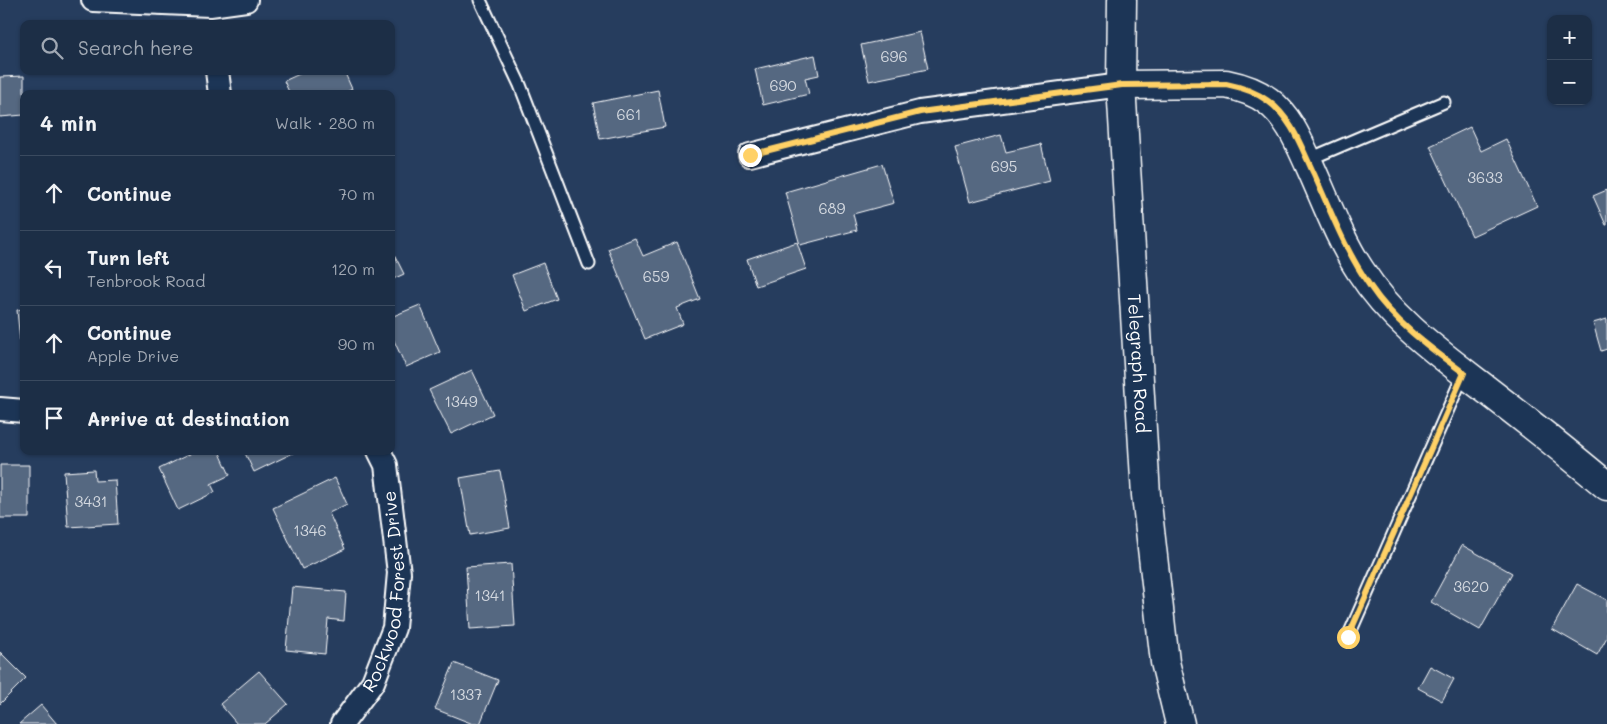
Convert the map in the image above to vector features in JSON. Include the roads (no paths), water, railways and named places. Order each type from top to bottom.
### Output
[{"type":"main road","name":"Telegraph Road","points":[[1122,0],[1122,85],[1146,495],[1165,662],[1180,724]]},
{"type":"main road","points":[[1122,85],[1206,84],[1241,87],[1256,94],[1277,110],[1288,123],[1347,248],[1371,288],[1410,330],[1535,426],[1607,486]]},
{"type":"street","points":[[93,0],[211,14],[246,0]]},
{"type":"street","points":[[218,75],[219,90]]},
{"type":"street","points":[[750,155],[920,112],[1122,85]]},
{"type":"street","points":[[0,409],[20,411]]},
{"type":"street","name":"Rockwood Forest Drive","points":[[342,724],[373,682],[394,628],[399,573],[386,465],[381,455]]},
{"type":"lane","points":[[480,0],[520,85],[589,264]]},
{"type":"lane","points":[[1307,160],[1444,102]]},
{"type":"lane","points":[[1348,637],[1464,373]]}]
